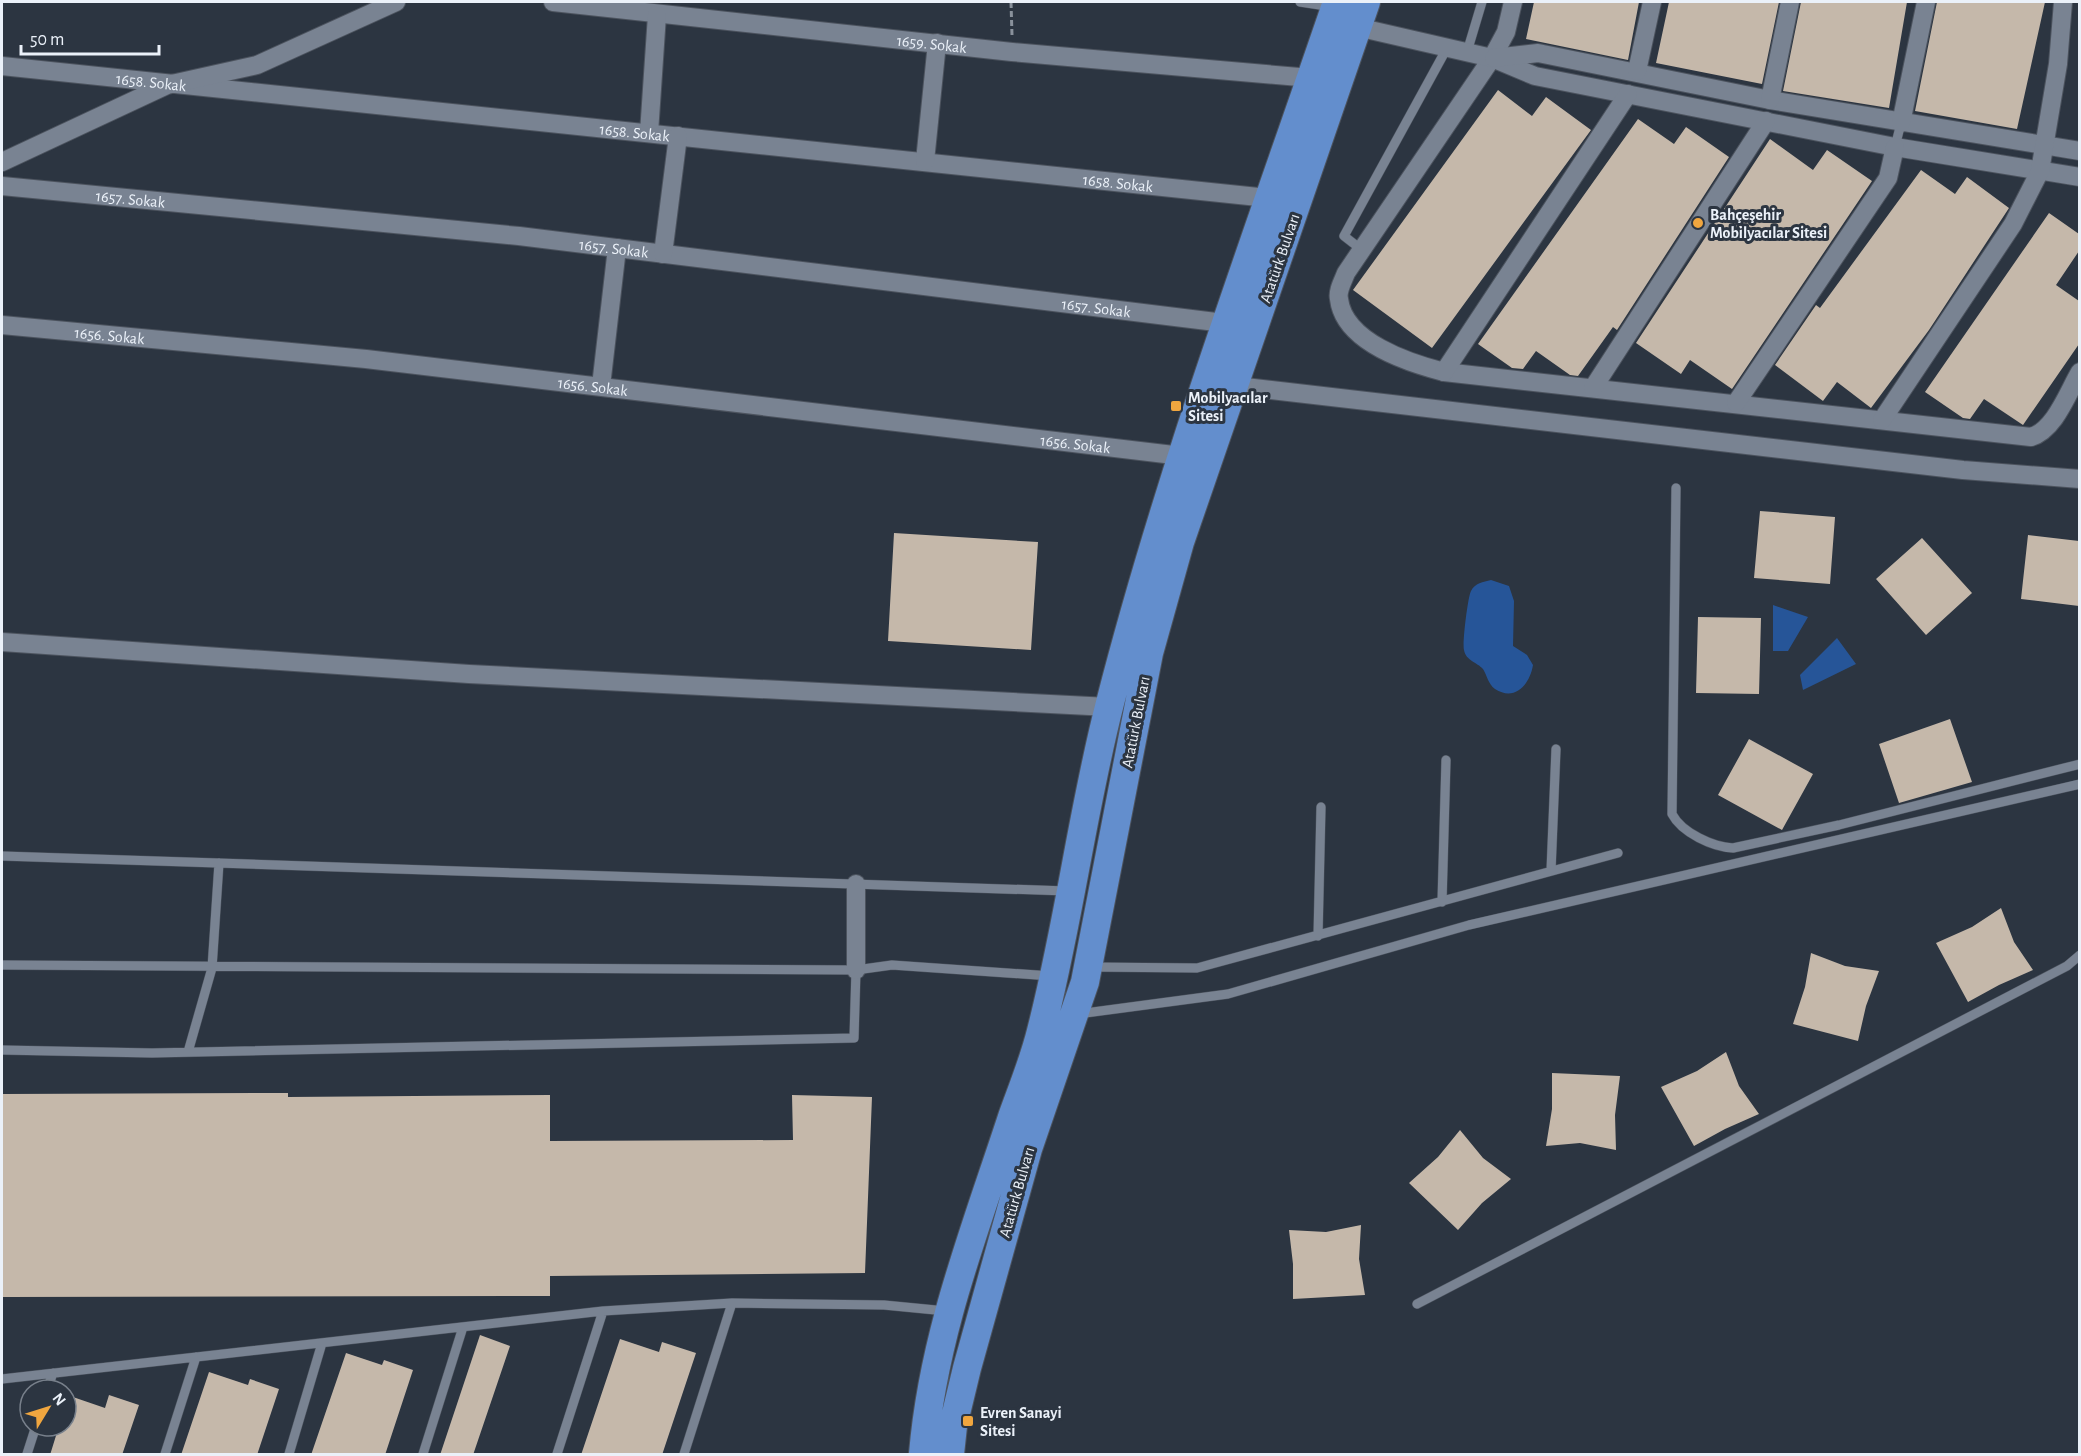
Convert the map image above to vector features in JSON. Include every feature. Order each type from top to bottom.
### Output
[{"type":"main road","name":"Atatürk Bulvarı","points":[[923,1455],[933,1377],[947,1311],[1040,1037],[1055,976],[1109,707],[1146,571],[1224,323],[1336,4]]},
{"type":"main road","name":"Atatürk Bulvarı","points":[[950,1455],[953,1426],[980,1320],[1028,1149],[1076,1014],[1086,974],[1149,653],[1180,542],[1236,386],[1361,14]]},
{"type":"main road","points":[[1055,976],[1086,974]]},
{"type":"main road","points":[[947,1311],[980,1320]]},
{"type":"street","points":[[2,162],[167,85],[257,65],[396,2]]},
{"type":"street","name":"1659. Sokak","points":[[553,2],[1012,52],[1311,78]]},
{"type":"street","points":[[1513,2],[1506,32],[1492,58],[1346,273],[1339,292],[1343,314],[1354,328],[1396,357],[1444,372],[2031,436],[2037,435],[2050,423],[2079,372]]},
{"type":"street","points":[[1637,71],[1652,2]]},
{"type":"street","points":[[1770,100],[1790,2]]},
{"type":"street","points":[[1901,123],[1926,2]]},
{"type":"street","points":[[1882,420],[2013,224],[2040,171],[2058,64],[2063,2]]},
{"type":"street","points":[[1361,14],[1447,48],[1492,58],[1535,76],[1895,147],[2079,177]]},
{"type":"street","points":[[649,133],[657,15]]},
{"type":"street","points":[[926,161],[937,43]]},
{"type":"street","points":[[1492,58],[1538,53],[1637,71],[1770,100],[2079,151]]},
{"type":"street","name":"1658. Sokak","points":[[2,66],[1268,198]]},
{"type":"street","points":[[1444,372],[1628,94]]},
{"type":"street","points":[[1593,388],[1766,121]]},
{"type":"street","points":[[663,254],[678,136]]},
{"type":"street","points":[[1736,403],[1888,178],[1895,147]]},
{"type":"street","name":"1657. Sokak","points":[[2,186],[617,248],[1224,323]]},
{"type":"street","points":[[602,386],[617,248]]},
{"type":"street","name":"1656. Sokak","points":[[2,326],[366,359],[1182,456]]},
{"type":"street","points":[[1236,386],[1963,471],[2079,479]]},
{"type":"street","points":[[2,642],[469,674],[1109,707]]},
{"type":"street","points":[[856,884],[856,970]]},
{"type":"lane","points":[[1303,2],[1336,4]]},
{"type":"lane","points":[[1467,52],[1482,2]]},
{"type":"lane","points":[[1362,250],[1344,236],[1447,48]]},
{"type":"lane","points":[[1628,94],[1637,71]]},
{"type":"lane","points":[[1766,121],[1770,100]]},
{"type":"lane","points":[[1895,147],[1901,123]]},
{"type":"lane","points":[[1676,488],[1672,814],[1682,827],[1716,845],[1733,848],[2048,774],[2079,764]]},
{"type":"lane","points":[[1551,871],[1556,749]]},
{"type":"lane","points":[[1442,902],[1446,760]]},
{"type":"lane","points":[[1076,1014],[1228,994],[1469,925],[2079,784]]},
{"type":"lane","points":[[1318,936],[1321,807]]},
{"type":"lane","points":[[1086,974],[1197,968],[1618,853]]},
{"type":"lane","points":[[2,856],[1072,891]]},
{"type":"lane","points":[[188,1052],[212,968],[219,863]]},
{"type":"lane","points":[[1417,1304],[2067,966],[2079,955]]},
{"type":"lane","points":[[2,965],[856,970],[892,965],[1055,976]]},
{"type":"lane","points":[[2,1050],[188,1052],[854,1038],[856,970]]},
{"type":"lane","points":[[684,1455],[732,1303]]},
{"type":"lane","points":[[2,1379],[603,1311],[732,1303],[884,1305],[947,1311]]},
{"type":"lane","points":[[557,1455],[603,1311]]},
{"type":"lane","points":[[423,1455],[463,1327]]},
{"type":"lane","points":[[289,1455],[322,1343]]},
{"type":"lane","points":[[165,1455],[196,1357]]},
{"type":"lane","points":[[51,1378],[53,1373]]},
{"type":"lane","points":[[27,1455],[32,1438]]},
{"type":"path","points":[[1011,2],[1012,52]]},
{"type":"water","points":[[1491,580],[1509,586],[1514,601],[1513,646],[1527,655],[1533,665],[1529,679],[1515,692],[1502,692],[1495,689],[1483,669],[1469,659],[1464,650],[1468,601],[1471,591],[1482,582]]},
{"type":"water","points":[[1773,605],[1808,617],[1788,651],[1773,651]]},
{"type":"water","points":[[1837,638],[1856,664],[1803,690],[1800,675]]},
{"type":"building","points":[[1534,2],[1639,2],[1628,60],[1526,39]]},
{"type":"building","points":[[1669,2],[1779,2],[1762,84],[1656,63]]},
{"type":"building","points":[[1801,2],[1907,2],[1889,108],[1783,91]]},
{"type":"building","points":[[1937,2],[2045,2],[2017,129],[1915,111]]},
{"type":"building","points":[[1498,90],[1532,116],[1546,97],[1591,130],[1432,348],[1353,290]]},
{"type":"building","points":[[1638,119],[1674,144],[1686,127],[1729,157],[1617,330],[1613,327],[1578,376],[1570,375],[1536,351],[1523,369],[1512,368],[1478,344]]},
{"type":"building","points":[[1770,139],[1813,170],[1827,150],[1872,181],[1732,389],[1690,360],[1681,374],[1636,343]]},
{"type":"building","points":[[1921,170],[1955,194],[1967,177],[2009,208],[1929,330],[1871,408],[1837,382],[1823,401],[1775,365],[1816,305],[1820,308]]},
{"type":"building","points":[[2049,213],[2079,234],[2079,251],[2056,285],[2079,301],[2079,344],[2023,425],[1984,399],[1970,419],[1963,418],[1925,392]]},
{"type":"building","points":[[1760,511],[1835,517],[1830,584],[1754,578]]},
{"type":"building","points":[[894,533],[1038,542],[1031,650],[888,641]]},
{"type":"building","points":[[2028,535],[2079,541],[2079,606],[2021,599]]},
{"type":"building","points":[[1922,538],[1972,593],[1926,635],[1876,579]]},
{"type":"building","points":[[1698,617],[1761,618],[1759,694],[1696,693]]},
{"type":"building","points":[[1950,719],[1972,782],[1899,803],[1879,744]]},
{"type":"building","points":[[1749,739],[1813,774],[1782,830],[1718,795]]},
{"type":"building","points":[[2001,908],[2014,942],[2033,970],[1968,1002],[1936,943],[1972,927]]},
{"type":"building","points":[[1811,953],[1845,966],[1879,971],[1866,1006],[1858,1041],[1793,1024],[1805,987]]},
{"type":"building","points":[[1726,1052],[1739,1086],[1759,1114],[1694,1146],[1661,1087],[1697,1071]]},
{"type":"building","points":[[1552,1073],[1620,1076],[1615,1115],[1616,1150],[1580,1143],[1546,1146],[1552,1109]]},
{"type":"building","points":[[288,1093],[288,1097],[550,1095],[550,1141],[793,1140],[792,1095],[872,1097],[865,1273],[550,1276],[550,1296],[2,1297],[2,1094]]},
{"type":"building","points":[[1460,1130],[1483,1158],[1511,1179],[1482,1203],[1458,1230],[1409,1183],[1438,1157]]},
{"type":"building","points":[[1361,1225],[1359,1259],[1365,1295],[1293,1299],[1293,1264],[1289,1230],[1326,1232]]},
{"type":"building","points":[[480,1335],[510,1346],[473,1455],[440,1455]]},
{"type":"building","points":[[620,1339],[659,1352],[662,1342],[696,1353],[662,1455],[581,1455]]},
{"type":"building","points":[[346,1353],[382,1365],[384,1360],[413,1370],[385,1455],[311,1455]]},
{"type":"building","points":[[209,1372],[248,1385],[250,1379],[279,1389],[257,1455],[181,1455]]},
{"type":"building","points":[[109,1395],[139,1405],[122,1455],[50,1455],[55,1438],[78,1438],[78,1399],[105,1408]]},
{"type":"place","name":"Bahçeşehir Mobilyacılar Sitesi","points":[[1698,223]]},
{"type":"place","name":"Mobilyacılar Sitesi","points":[[1176,406]]},
{"type":"place","name":"Evren Sanayi Sitesi","points":[[968,1421]]}]
